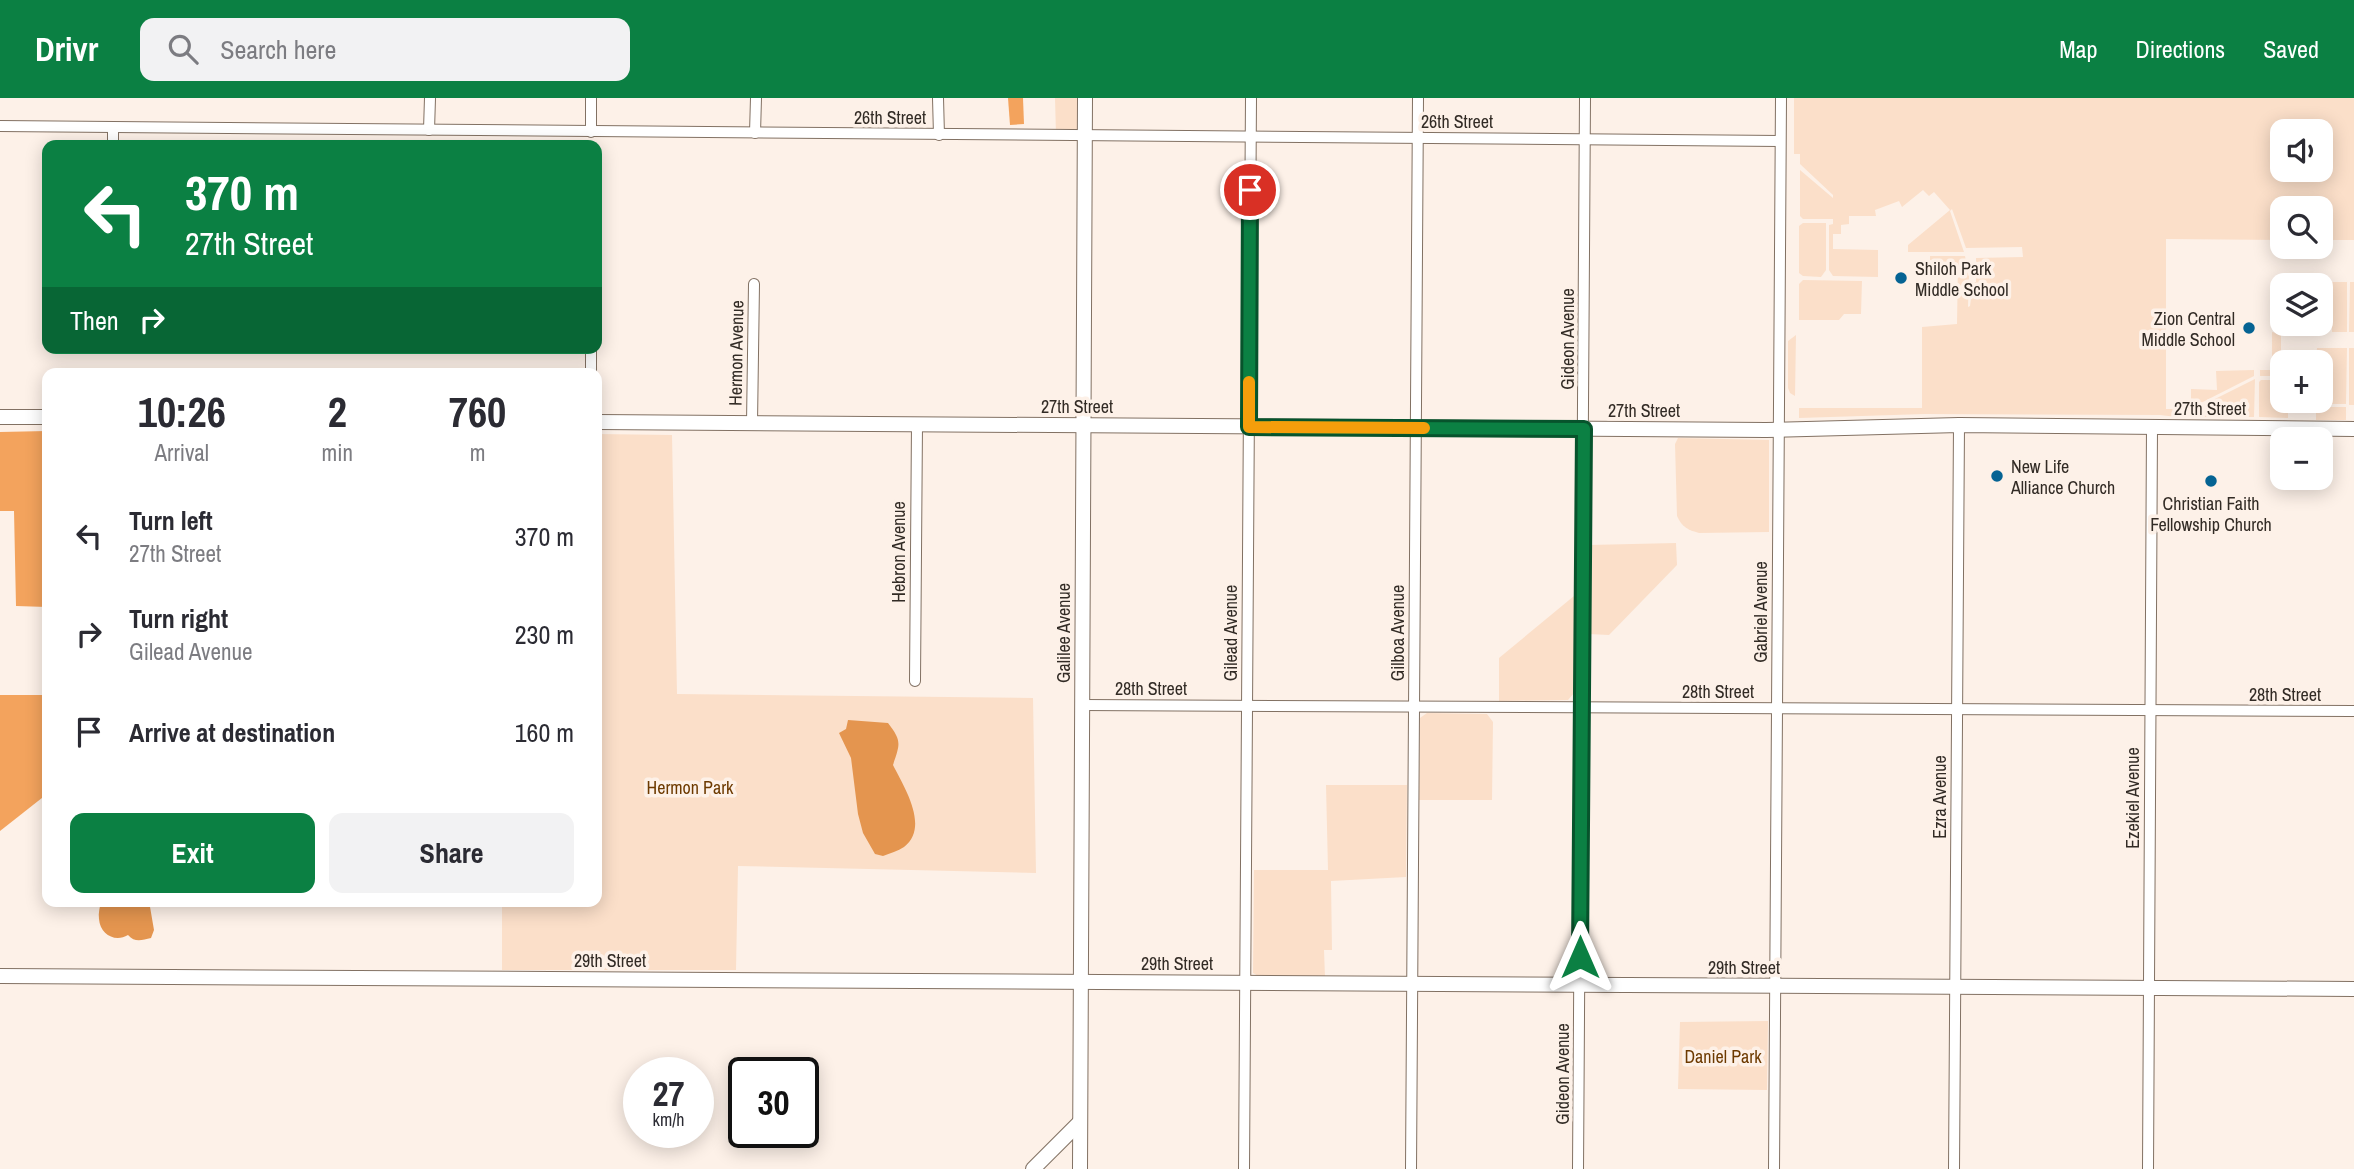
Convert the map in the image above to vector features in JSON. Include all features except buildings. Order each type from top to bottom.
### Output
[{"type":"street","points":[[429,130],[430,98]]},
{"type":"street","points":[[591,98],[591,132]]},
{"type":"street","points":[[755,133],[756,98]]},
{"type":"street","points":[[938,98],[939,135]]},
{"type":"street","name":"Galilee Avenue","points":[[1080,1169],[1085,98]]},
{"type":"street","name":"Gilead Avenue","points":[[1244,1169],[1251,98]]},
{"type":"street","name":"Gilboa Avenue","points":[[1411,1169],[1418,98]]},
{"type":"street","name":"Gideon Avenue","points":[[1578,1169],[1585,98]]},
{"type":"street","name":"Gabriel Avenue","points":[[1774,1169],[1781,98]]},
{"type":"street","name":"26th Street","points":[[0,126],[1780,141]]},
{"type":"street","points":[[113,128],[113,140]]},
{"type":"street","name":"Hermon Avenue","points":[[752,423],[754,284]]},
{"type":"street","points":[[0,417],[42,417]]},
{"type":"street","name":"27th Street","points":[[602,422],[1779,430],[1959,425],[2354,429]]},
{"type":"street","name":"Hebron Avenue","points":[[915,681],[916,424]]},
{"type":"street","name":"Ezra Avenue","points":[[1954,1169],[1959,425]]},
{"type":"street","name":"Ezekiel Avenue","points":[[2148,1169],[2152,427]]},
{"type":"street","name":"28th Street","points":[[1082,705],[2354,712]]},
{"type":"street","name":"29th Street","points":[[0,976],[2354,989]]},
{"type":"street","points":[[1033,1169],[1080,1122]]},
{"type":"green space","points":[[1055,98],[1085,98],[1085,136],[1056,135]]},
{"type":"green space","points":[[1794,98],[2354,98],[2354,240],[2333,240],[2333,196],[2270,196],[2270,240],[2166,239],[2166,409],[2177,409],[2177,417],[1925,414],[1799,418],[1799,408],[1922,408],[1922,327],[1957,324],[1958,263],[1930,260],[1930,256],[1965,256],[1969,276],[1968,307],[1973,283],[1976,282],[1976,258],[2023,257],[2022,247],[1966,248],[1952,209],[1950,211],[1964,252],[1908,252],[1908,245],[1950,210],[1934,192],[1929,196],[1923,190],[1902,207],[1899,201],[1875,210],[1876,216],[1849,216],[1849,224],[1841,225],[1841,234],[1833,234],[1833,249],[1878,250],[1878,277],[1833,276],[1829,270],[1829,225],[1833,224],[1833,219],[1803,219],[1800,216],[1800,170],[1833,198],[1833,195],[1800,164],[1800,154],[1794,154]]},
{"type":"green space","points":[[1803,223],[1826,223],[1826,270],[1821,277],[1803,276],[1799,273],[1799,226]]},
{"type":"green space","points":[[1803,280],[1862,281],[1861,314],[1844,314],[1839,320],[1799,320],[1799,284]]},
{"type":"green space","points":[[2333,282],[2347,282],[2347,332],[2333,332]]},
{"type":"green space","points":[[2350,282],[2354,282],[2354,332],[2349,332]]},
{"type":"green space","points":[[1796,335],[1795,396],[1788,388],[1788,341]]},
{"type":"green space","points":[[2272,336],[2281,336],[2281,350],[2272,350]]},
{"type":"green space","points":[[2347,348],[2346,404],[2333,404],[2333,350],[2317,350]]},
{"type":"green space","points":[[2349,348],[2354,348],[2354,405],[2349,405]]},
{"type":"green space","points":[[2254,370],[2254,376],[2191,408],[2191,389],[2217,390],[2216,371]]},
{"type":"green space","points":[[2260,370],[2270,370],[2270,376],[2260,376]]},
{"type":"green space","points":[[2255,379],[2254,417],[2191,417],[2191,411]]},
{"type":"green space","points":[[2270,380],[2270,413],[2288,413],[2288,418],[2259,417],[2259,382]]},
{"type":"green space","points":[[2333,407],[2346,407],[2346,420],[2316,420],[2316,413],[2333,413]]},
{"type":"green space","name":"Hermon Park","points":[[602,434],[672,435],[677,694],[1033,698],[1036,873],[738,866],[736,970],[502,970],[502,907],[602,907]]},
{"type":"green space","points":[[1678,438],[1769,440],[1769,532],[1699,533],[1683,525],[1677,516],[1675,444]]},
{"type":"green space","points":[[1676,543],[1677,565],[1609,635],[1588,634],[1589,545]]},
{"type":"green space","points":[[1574,596],[1574,693],[1568,700],[1499,701],[1499,658]]},
{"type":"green space","points":[[1427,713],[1487,714],[1493,722],[1492,800],[1419,800],[1420,718]]},
{"type":"green space","points":[[1326,785],[1407,785],[1406,877],[1331,881],[1332,950],[1324,950],[1325,977],[1260,977],[1253,973],[1254,870],[1328,870]]},
{"type":"green space","name":"Daniel Park","points":[[1768,1021],[1767,1090],[1678,1089],[1680,1022]]},
{"type":"shaded area","points":[[1008,98],[1023,98],[1024,124],[1010,125]]},
{"type":"shaded area","points":[[42,431],[42,607],[16,606],[14,511],[0,511],[0,432]]},
{"type":"shaded area","points":[[0,695],[42,695],[42,798],[0,831]]},
{"type":"shaded area","points":[[848,720],[888,723],[898,739],[893,765],[908,795],[915,818],[915,829],[904,847],[883,856],[875,854],[863,833],[858,814],[851,758],[839,733],[846,729]]},
{"type":"shaded area","points":[[100,907],[150,907],[154,930],[151,938],[139,940],[128,935],[118,938],[109,936],[102,929]]},
{"type":"slow traffic","points":[[1249,382],[1249,427],[1424,428]]},
{"type":"place","name":"Shiloh Park Middle School","points":[[1901,278]]},
{"type":"place","name":"Zion Central Middle School","points":[[2249,328]]},
{"type":"place","name":"New Life Alliance Church","points":[[1997,476]]},
{"type":"place","name":"Christian Faith Fellowship Church","points":[[2211,481]]},
{"type":"route","points":[[1250,190],[1249,427],[1584,429],[1580,957]]}]
